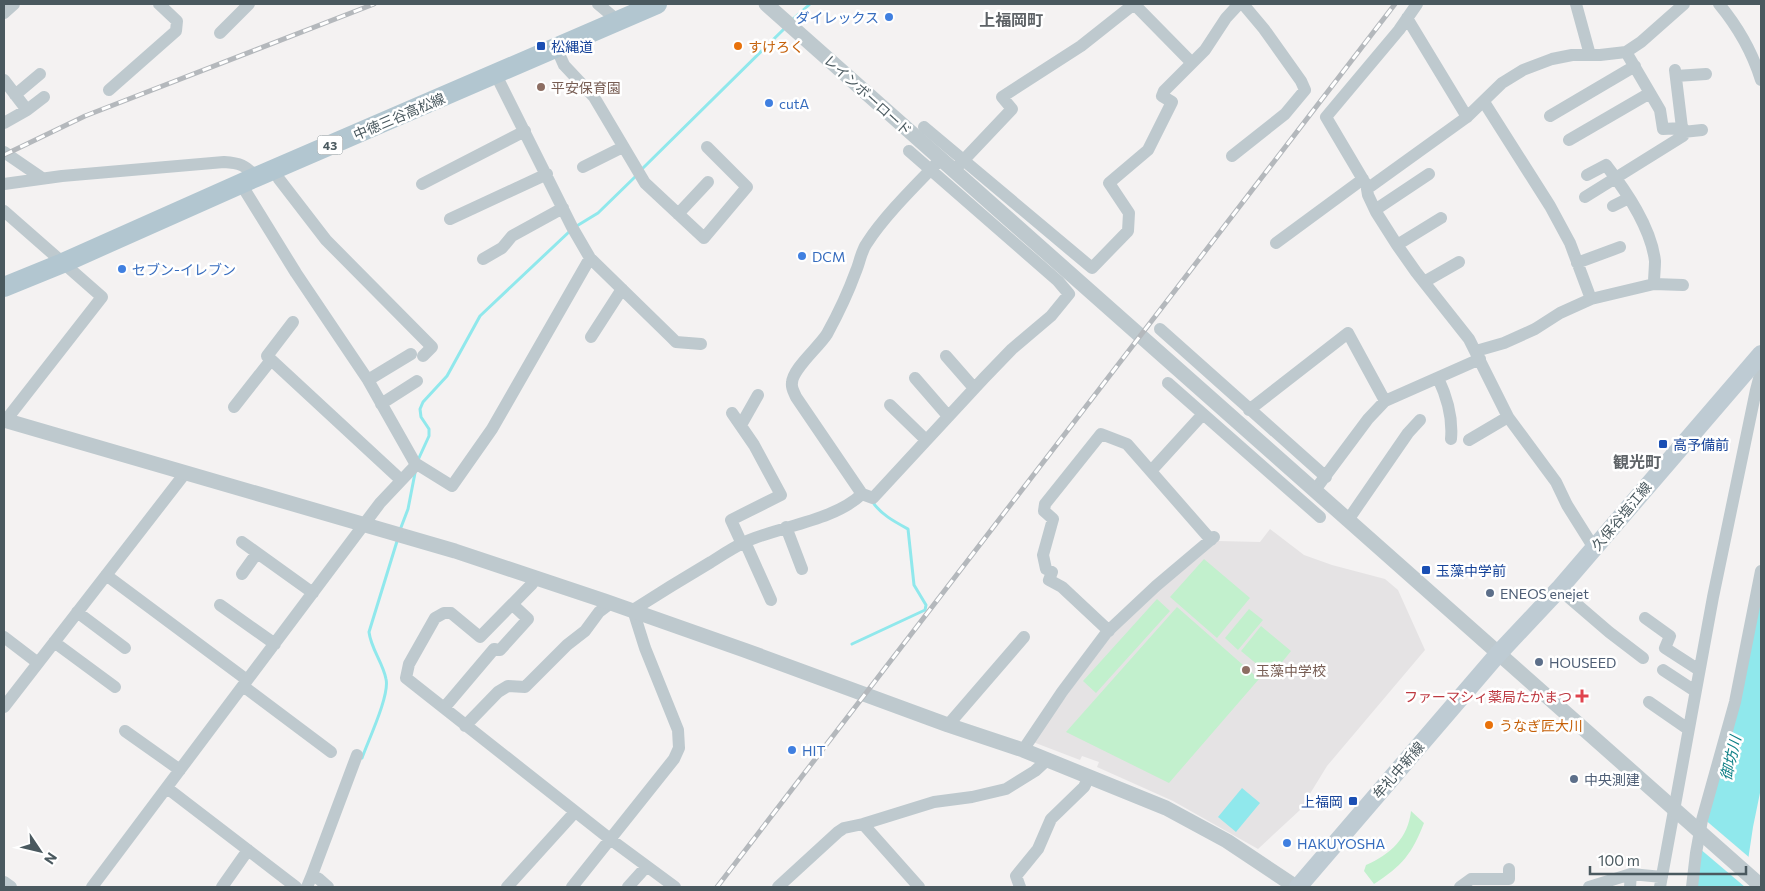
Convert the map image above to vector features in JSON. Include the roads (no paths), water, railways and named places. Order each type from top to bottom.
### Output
[{"type":"main road","name":"中徳三谷高松線","points":[[4,287],[496,75],[616,20],[657,4]]},
{"type":"main road","name":"久保谷塩江線","points":[[1498,654],[1559,589],[1761,354]]},
{"type":"main road","name":"牟礼中新線","points":[[1297,887],[1498,654]]},
{"type":"street","points":[[4,13],[14,4]]},
{"type":"street","points":[[109,90],[176,31],[178,21],[159,4]]},
{"type":"street","points":[[598,4],[616,20]]},
{"type":"street","name":"レインボーロード","points":[[766,4],[935,165],[952,171],[1761,886]]},
{"type":"street","points":[[952,171],[1012,109],[1002,97],[1081,46],[1134,4],[1192,62]]},
{"type":"street","points":[[924,127],[1092,268],[1128,231],[1129,213],[1109,184],[1148,150],[1172,102],[1162,96],[1162,94],[1205,50],[1226,18],[1241,4],[1264,29],[1301,81],[1304,90],[1285,114],[1232,156]]},
{"type":"street","points":[[1417,4],[1326,117],[1365,184],[1375,210],[1397,245],[1469,339],[1508,417],[1556,482],[1567,505],[1594,548]]},
{"type":"street","points":[[1576,4],[1590,55]]},
{"type":"street","points":[[1276,243],[1365,184],[1409,160],[1468,117],[1502,84],[1523,70],[1552,58],[1626,52],[1641,42],[1684,4]]},
{"type":"street","points":[[1719,4],[1738,28],[1761,80]]},
{"type":"street","points":[[220,33],[243,6]]},
{"type":"street","points":[[1407,18],[1468,117]]},
{"type":"street","points":[[556,47],[564,65],[594,97],[645,183],[704,238],[747,187],[707,147]]},
{"type":"street","points":[[1626,52],[1660,110],[1663,130],[1702,130]]},
{"type":"street","points":[[1550,116],[1635,66]]},
{"type":"street","points":[[1585,197],[1683,136],[1676,73],[1706,74]]},
{"type":"street","points":[[15,95],[40,74]]},
{"type":"street","points":[[496,75],[572,227],[590,258],[676,342],[701,344]]},
{"type":"street","points":[[4,80],[27,110]]},
{"type":"street","points":[[1568,140],[1650,93]]},
{"type":"street","points":[[4,123],[27,110],[44,97]]},
{"type":"street","points":[[1484,102],[1550,206],[1570,243],[1591,299]]},
{"type":"street","points":[[422,184],[525,131]]},
{"type":"street","points":[[583,167],[623,147]]},
{"type":"street","points":[[909,151],[935,165],[1058,281],[1069,294],[1051,316],[1007,354],[974,388],[873,498],[862,494],[796,397],[792,388],[792,381],[796,371],[827,334],[846,296],[866,244],[879,226],[935,165]]},
{"type":"street","points":[[4,152],[42,178]]},
{"type":"street","points":[[1375,210],[1425,177],[1409,160]]},
{"type":"street","points":[[4,184],[42,178],[224,162],[238,163],[248,168],[257,177],[296,273],[368,380],[415,463],[452,486],[492,429],[590,258]]},
{"type":"street","points":[[1588,175],[1606,165],[1629,198],[1649,237],[1655,261],[1654,284]]},
{"type":"street","points":[[450,219],[547,174]]},
{"type":"street","points":[[257,177],[279,180],[326,240],[432,347],[368,380]]},
{"type":"street","points":[[678,214],[708,182]]},
{"type":"street","points":[[1613,206],[1629,198]]},
{"type":"street","points":[[483,259],[502,248],[512,236],[563,208]]},
{"type":"street","points":[[4,211],[102,297],[5,420],[456,552],[536,578],[633,610],[948,725],[1048,759],[1166,808],[1227,841],[1297,887]]},
{"type":"street","points":[[1397,245],[1442,218]]},
{"type":"street","points":[[1577,262],[1620,247]]},
{"type":"street","points":[[1424,282],[1459,262]]},
{"type":"street","points":[[1315,490],[1368,419],[1385,401],[1438,378],[1478,355],[1535,329],[1560,313],[1591,299],[1654,284],[1682,284]]},
{"type":"street","points":[[591,336],[622,289]]},
{"type":"street","points":[[293,322],[267,356],[401,480]]},
{"type":"street","points":[[1160,329],[1326,477]]},
{"type":"street","points":[[1249,410],[1348,333],[1385,401]]},
{"type":"street","points":[[946,356],[974,388]]},
{"type":"street","points":[[234,407],[271,360]]},
{"type":"street","points":[[1589,887],[1630,881],[1661,882],[1699,670],[1761,371]]},
{"type":"street","points":[[915,378],[948,416]]},
{"type":"street","points":[[1438,378],[1445,393],[1452,424],[1451,439]]},
{"type":"street","points":[[381,404],[417,381]]},
{"type":"street","points":[[1168,382],[1320,516]]},
{"type":"street","points":[[741,425],[758,395]]},
{"type":"street","points":[[890,404],[926,440]]},
{"type":"street","points":[[732,412],[754,445],[782,495],[731,520],[771,600]]},
{"type":"street","points":[[1151,471],[1203,414]]},
{"type":"street","points":[[1469,440],[1508,417]]},
{"type":"street","points":[[1348,520],[1408,434],[1420,420]]},
{"type":"street","points":[[1023,750],[1062,692],[1109,631],[1156,586],[1213,538],[1127,444],[1101,434],[1045,504],[1044,511],[1053,519],[1043,555],[1046,568],[1052,572],[1049,580],[1062,587],[1109,631]]},
{"type":"street","points":[[92,887],[380,503],[414,467],[415,463]]},
{"type":"street","points":[[4,707],[186,472]]},
{"type":"street","points":[[633,610],[743,543],[828,514],[853,502],[862,494]]},
{"type":"street","points":[[786,527],[802,569]]},
{"type":"street","points":[[242,542],[313,593]]},
{"type":"street","points":[[242,574],[257,553]]},
{"type":"street","points":[[1692,887],[1700,833],[1735,702],[1761,571]]},
{"type":"street","points":[[106,575],[330,752]]},
{"type":"street","points":[[480,637],[513,605],[536,578]]},
{"type":"street","points":[[1559,589],[1643,658]]},
{"type":"street","points":[[465,726],[498,692],[508,686],[524,687],[611,603]]},
{"type":"street","points":[[220,605],[274,644]]},
{"type":"street","points":[[513,605],[528,619],[500,650],[494,649],[451,613],[444,613],[435,618],[409,664],[406,678],[575,812],[675,887]]},
{"type":"street","points":[[572,887],[674,759],[679,748],[678,730],[645,648],[633,610]]},
{"type":"street","points":[[77,612],[125,648]]},
{"type":"street","points":[[1645,618],[1670,636],[1665,648],[1699,670]]},
{"type":"street","points":[[4,637],[38,663]]},
{"type":"street","points":[[948,725],[1024,637]]},
{"type":"street","points":[[54,642],[115,687]]},
{"type":"street","points":[[444,708],[494,649]]},
{"type":"street","points":[[1663,670],[1695,691]]},
{"type":"street","points":[[1649,702],[1688,729]]},
{"type":"street","points":[[125,731],[180,770]]},
{"type":"street","points":[[307,887],[357,755]]},
{"type":"street","points":[[783,886],[844,828],[864,824],[934,802],[972,797],[1006,789],[1028,776],[1048,759]]},
{"type":"street","points":[[1020,887],[1016,876],[1038,849],[1051,819],[1084,786],[1089,777]]},
{"type":"street","points":[[166,788],[296,887]]},
{"type":"street","points":[[507,887],[575,812]]},
{"type":"street","points":[[864,824],[919,887]]},
{"type":"street","points":[[222,887],[248,850]]},
{"type":"street","points":[[628,887],[646,867]]},
{"type":"street","points":[[1460,887],[1471,879],[1509,879],[1509,869]]},
{"type":"street","points":[[312,875],[328,887]]},
{"type":"street","points":[[4,882],[10,887]]},
{"type":"water","name":"御坊川","points":[[1761,586],[1761,788],[1744,887],[1695,887],[1699,857]]},
{"type":"water","points":[[1242,788],[1260,803],[1236,832],[1218,817]]},
{"type":"waterway","points":[[792,20],[810,4]]},
{"type":"waterway","points":[[641,170],[786,27]]},
{"type":"waterway","points":[[575,227],[598,213],[637,175]]},
{"type":"waterway","points":[[418,460],[429,436],[429,429],[421,417],[420,409],[423,402],[447,376],[480,316],[570,231]]},
{"type":"waterway","points":[[400,530],[408,509],[415,473]]},
{"type":"waterway","points":[[852,644],[925,610],[926,605],[914,585],[908,529],[883,514],[872,501]]},
{"type":"waterway","points":[[362,758],[382,707],[386,686],[386,679],[369,632],[398,538]]},
{"type":"railway","points":[[4,155],[85,116],[374,4]]},
{"type":"railway","points":[[717,887],[1395,4]]},
{"type":"place","name":"ダイレックス","points":[[889,17]]},
{"type":"place","name":"松縄道","points":[[541,46]]},
{"type":"place","name":"すけろく","points":[[738,46]]},
{"type":"place","name":"平安保育園","points":[[541,87]]},
{"type":"place","name":"cutA","points":[[769,103]]},
{"type":"place","name":"DCM","points":[[802,256]]},
{"type":"place","name":"セブン-イレブン","points":[[122,269]]},
{"type":"place","name":"高予備前","points":[[1663,444]]},
{"type":"place","name":"玉藻中学前","points":[[1426,570]]},
{"type":"place","name":"ENEOS enejet","points":[[1490,593]]},
{"type":"place","name":"HOUSEED","points":[[1539,662]]},
{"type":"place","name":"玉藻中学校","points":[[1246,670]]},
{"type":"place","name":"ファーマシィ薬局たかまつ","points":[[1582,696]]},
{"type":"place","name":"うなぎ匠大川","points":[[1489,725]]},
{"type":"place","name":"HIT","points":[[792,750]]},
{"type":"place","name":"中央測建","points":[[1574,779]]},
{"type":"place","name":"上福岡","points":[[1353,801]]},
{"type":"place","name":"HAKUYOSHA","points":[[1287,843]]},
{"type":"district","name":"上福岡町","points":[[1011,19]]},
{"type":"district","name":"観光町","points":[[1637,461]]}]
